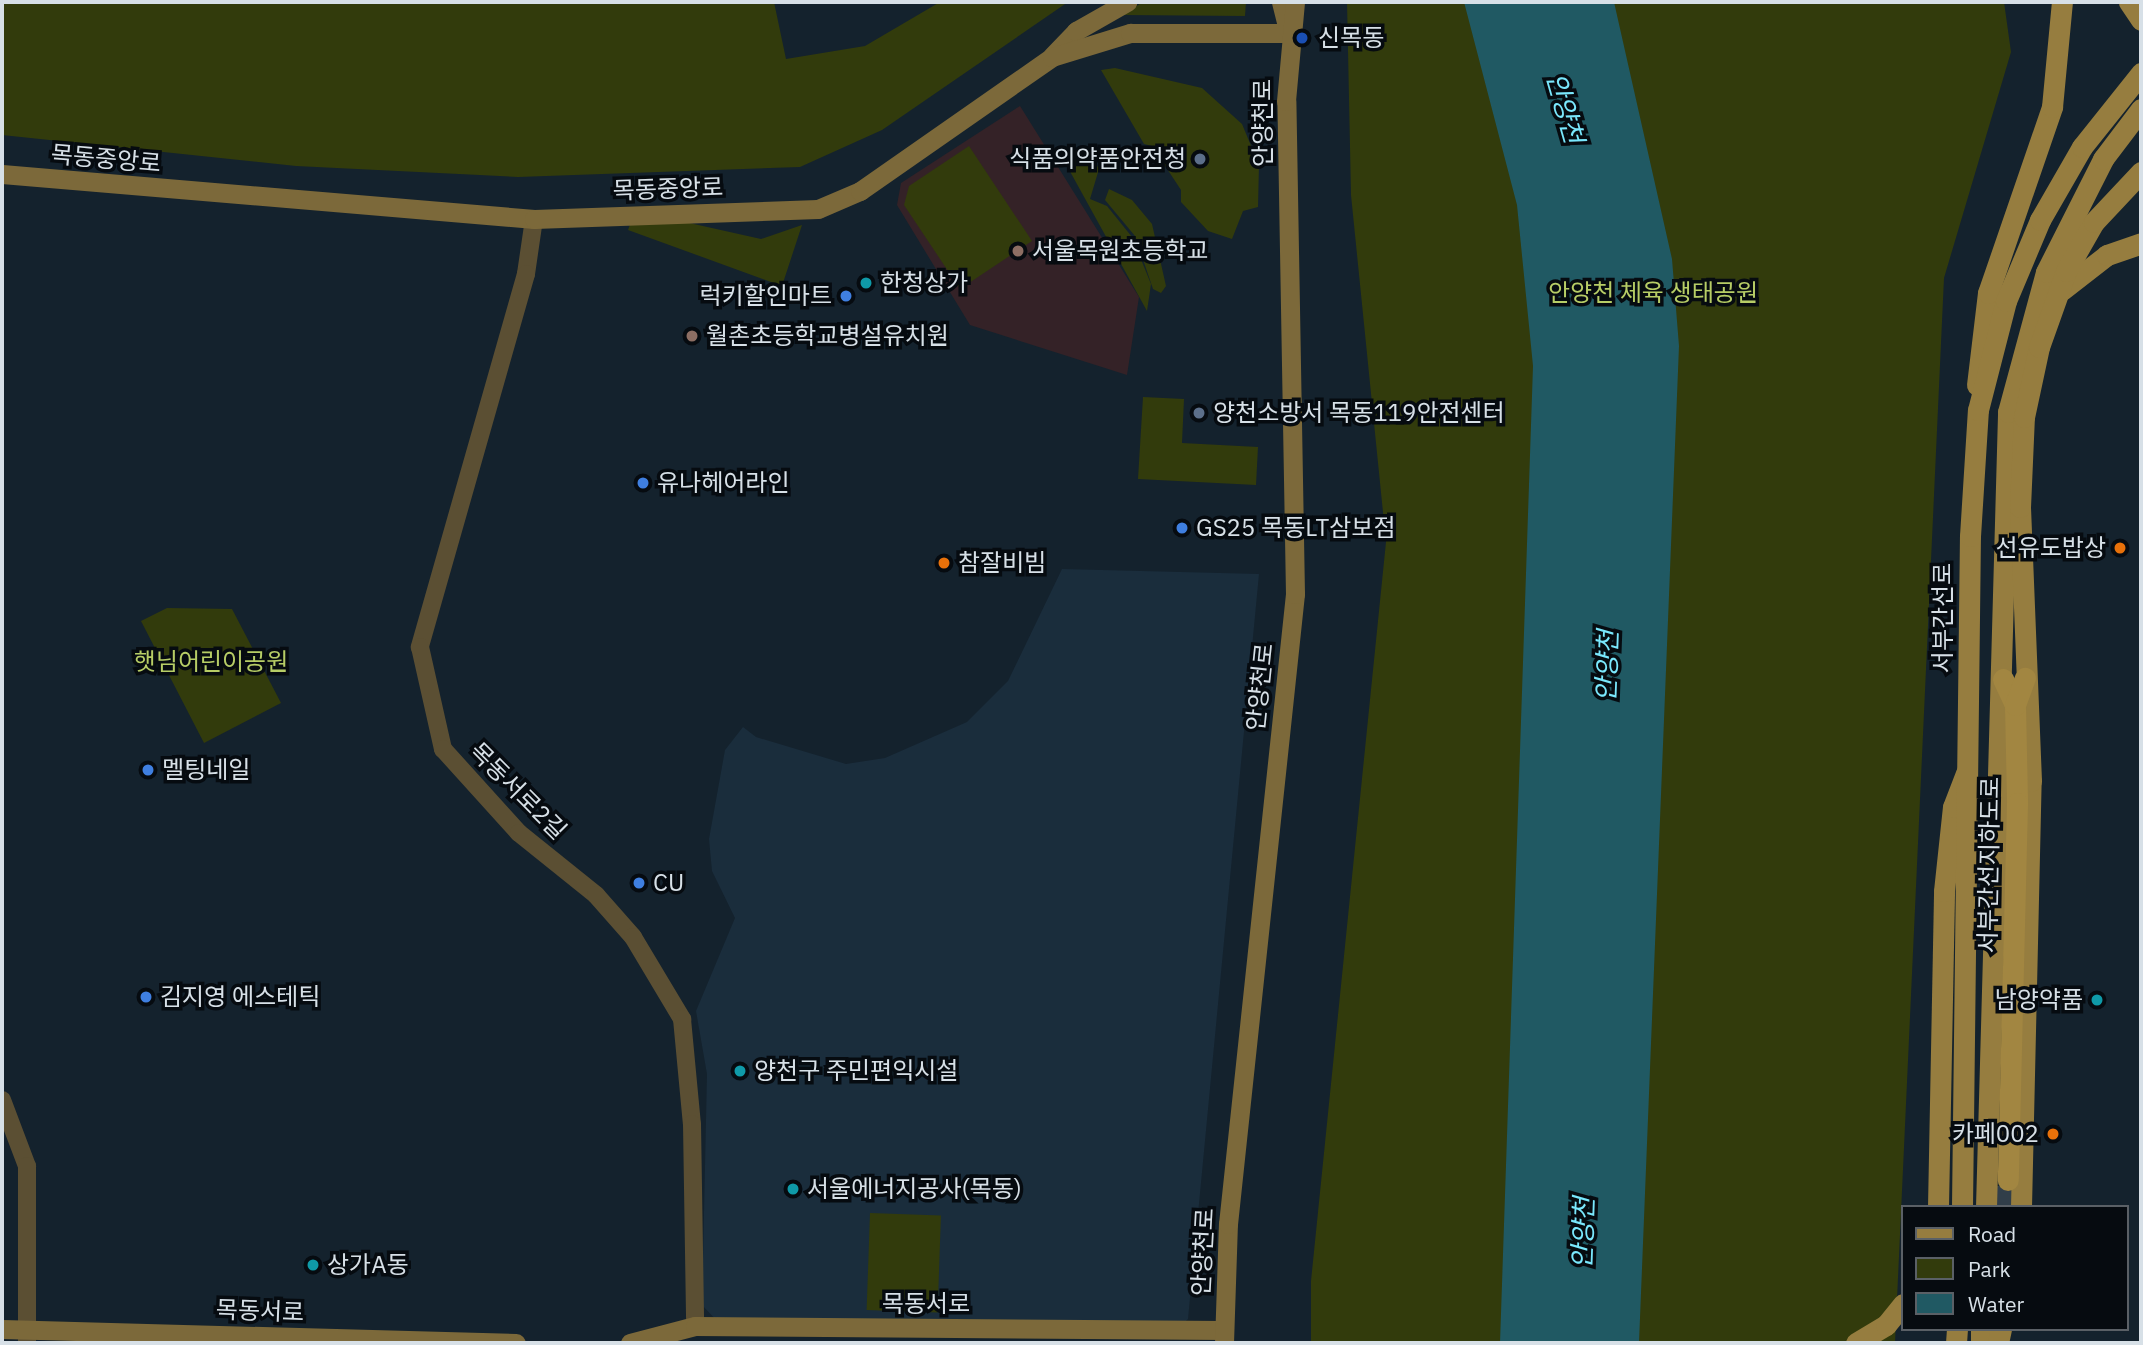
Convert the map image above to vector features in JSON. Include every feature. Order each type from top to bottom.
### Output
[{"type":"highway","points":[[2015,705],[2025,678]]},
{"type":"highway","name":"서부간선지하도로","points":[[2003,679],[2015,705],[2008,1180]]},
{"type":"main road","points":[[1052,57],[1076,31],[1127,2]]},
{"type":"main road","name":"안양천로","points":[[1281,2],[1289,33]]},
{"type":"main road","name":"안양천로","points":[[1224,1337],[1228,1224],[1295,594],[1289,33],[1295,2]]},
{"type":"main road","points":[[1978,410],[1976,356],[1988,293],[2048,126],[2060,67],[2062,2]]},
{"type":"main road","points":[[2129,2],[2141,20]]},
{"type":"main road","name":"목동중앙로","points":[[2,174],[534,219],[818,209],[860,191],[1052,57],[1130,33],[1289,33]]},
{"type":"main road","name":"서부간선로","points":[[1962,1205],[1970,523],[1978,410],[2006,301],[2040,220],[2082,147],[2141,73]]},
{"type":"main road","points":[[1986,1205],[1997,706],[2003,679],[2001,490],[2017,364],[2036,297],[2066,228],[2103,159],[2141,109]]},
{"type":"main road","points":[[2021,1205],[2030,882],[2021,443],[2032,372],[2056,296],[2090,228],[2141,172]]},
{"type":"main road","points":[[2056,296],[2091,264],[2141,243]]},
{"type":"main road","points":[[1938,1205],[1944,891],[1953,807],[1968,768]]},
{"type":"main road","points":[[1856,1343],[1886,1325],[1902,1305]]},
{"type":"main road","name":"목동서로","points":[[630,1343],[695,1325],[1027,1328],[1224,1337]]},
{"type":"main road","name":"목동서로","points":[[2,1329],[27,1336],[516,1343]]},
{"type":"street","name":"목동서로2길","points":[[534,219],[526,274],[420,648],[443,749],[519,833],[596,895],[625,928],[682,1019],[692,1124],[695,1325]]},
{"type":"street","points":[[2,1100],[27,1166],[27,1336]]},
{"type":"street","points":[[1027,1328],[1044,1343]]},
{"type":"shaded area","name":"서울목원초등학교","points":[[1020,106],[1139,297],[1127,375],[970,325],[897,205],[901,183]]},
{"type":"shaded area","name":"서울에너지공사(목동)","points":[[1062,569],[1259,574],[1188,1319],[1172,1334],[717,1321],[702,1305],[707,1074],[696,1011],[735,918],[712,871],[709,839],[725,750],[743,727],[756,737],[846,764],[885,758],[967,722],[1008,681]]},
{"type":"green space","points":[[2,2],[774,2],[786,59],[865,46],[940,2],[1068,2],[882,130],[800,167],[518,177],[296,166],[2,135]]},
{"type":"green space","points":[[1143,2],[1246,2],[1245,16],[1122,15]]},
{"type":"green space","name":"안양천 체육 생태공원","points":[[1347,2],[2004,2],[2011,52],[1944,278],[1895,1343],[1311,1343],[1311,1281],[1386,542],[1351,195]]},
{"type":"green space","points":[[1115,68],[1202,88],[1242,124],[1259,165],[1258,207],[1243,211],[1232,239],[1208,231],[1181,202],[1181,190],[1152,146],[1144,144],[1101,70]]},
{"type":"green space","points":[[969,146],[1032,241],[960,289],[904,205],[909,186]]},
{"type":"green space","points":[[1087,148],[1099,169],[1090,199],[1107,206],[1132,237],[1151,284],[1147,311],[1067,166]]},
{"type":"green space","points":[[1109,189],[1132,200],[1152,224],[1166,286],[1161,293],[1153,289],[1135,236],[1105,200]]},
{"type":"green space","points":[[632,219],[685,222],[761,239],[802,225],[782,286],[628,230]]},
{"type":"green space","points":[[1143,397],[1184,399],[1182,443],[1258,447],[1256,485],[1138,479]]},
{"type":"green space","name":"햇님어린이공원","points":[[167,608],[232,609],[281,703],[204,743],[141,621]]},
{"type":"green space","points":[[870,1213],[941,1215],[938,1312],[867,1310]]},
{"type":"water","name":"안양천","points":[[1464,2],[1614,2],[1672,259],[1679,346],[1639,1343],[1500,1343],[1533,366],[1517,205]]},
{"type":"tunnel","points":[[2006,1205],[2008,1180]]},
{"type":"place","name":"신목동","points":[[1302,38]]},
{"type":"place","name":"식품의약품안전청","points":[[1200,159]]},
{"type":"place","name":"서울목원초등학교","points":[[1018,251]]},
{"type":"place","name":"한청상가","points":[[866,283]]},
{"type":"place","name":"럭키할인마트","points":[[846,296]]},
{"type":"place","name":"월촌초등학교병설유치원","points":[[692,336]]},
{"type":"place","name":"양천소방서 목동119안전센터","points":[[1199,413]]},
{"type":"place","name":"유나헤어라인","points":[[643,483]]},
{"type":"place","name":"GS25 목동LT삼보점","points":[[1182,528]]},
{"type":"place","name":"선유도밥상","points":[[2120,548]]},
{"type":"place","name":"참잘비빔","points":[[944,563]]},
{"type":"place","name":"멜팅네일","points":[[148,770]]},
{"type":"place","name":"CU","points":[[639,883]]},
{"type":"place","name":"김지영 에스테틱","points":[[146,997]]},
{"type":"place","name":"남양약품","points":[[2097,1000]]},
{"type":"place","name":"양천구 주민편익시설","points":[[740,1071]]},
{"type":"place","name":"카페002","points":[[2053,1134]]},
{"type":"place","name":"서울에너지공사(목동)","points":[[793,1189]]},
{"type":"place","name":"상가A동","points":[[313,1265]]}]
